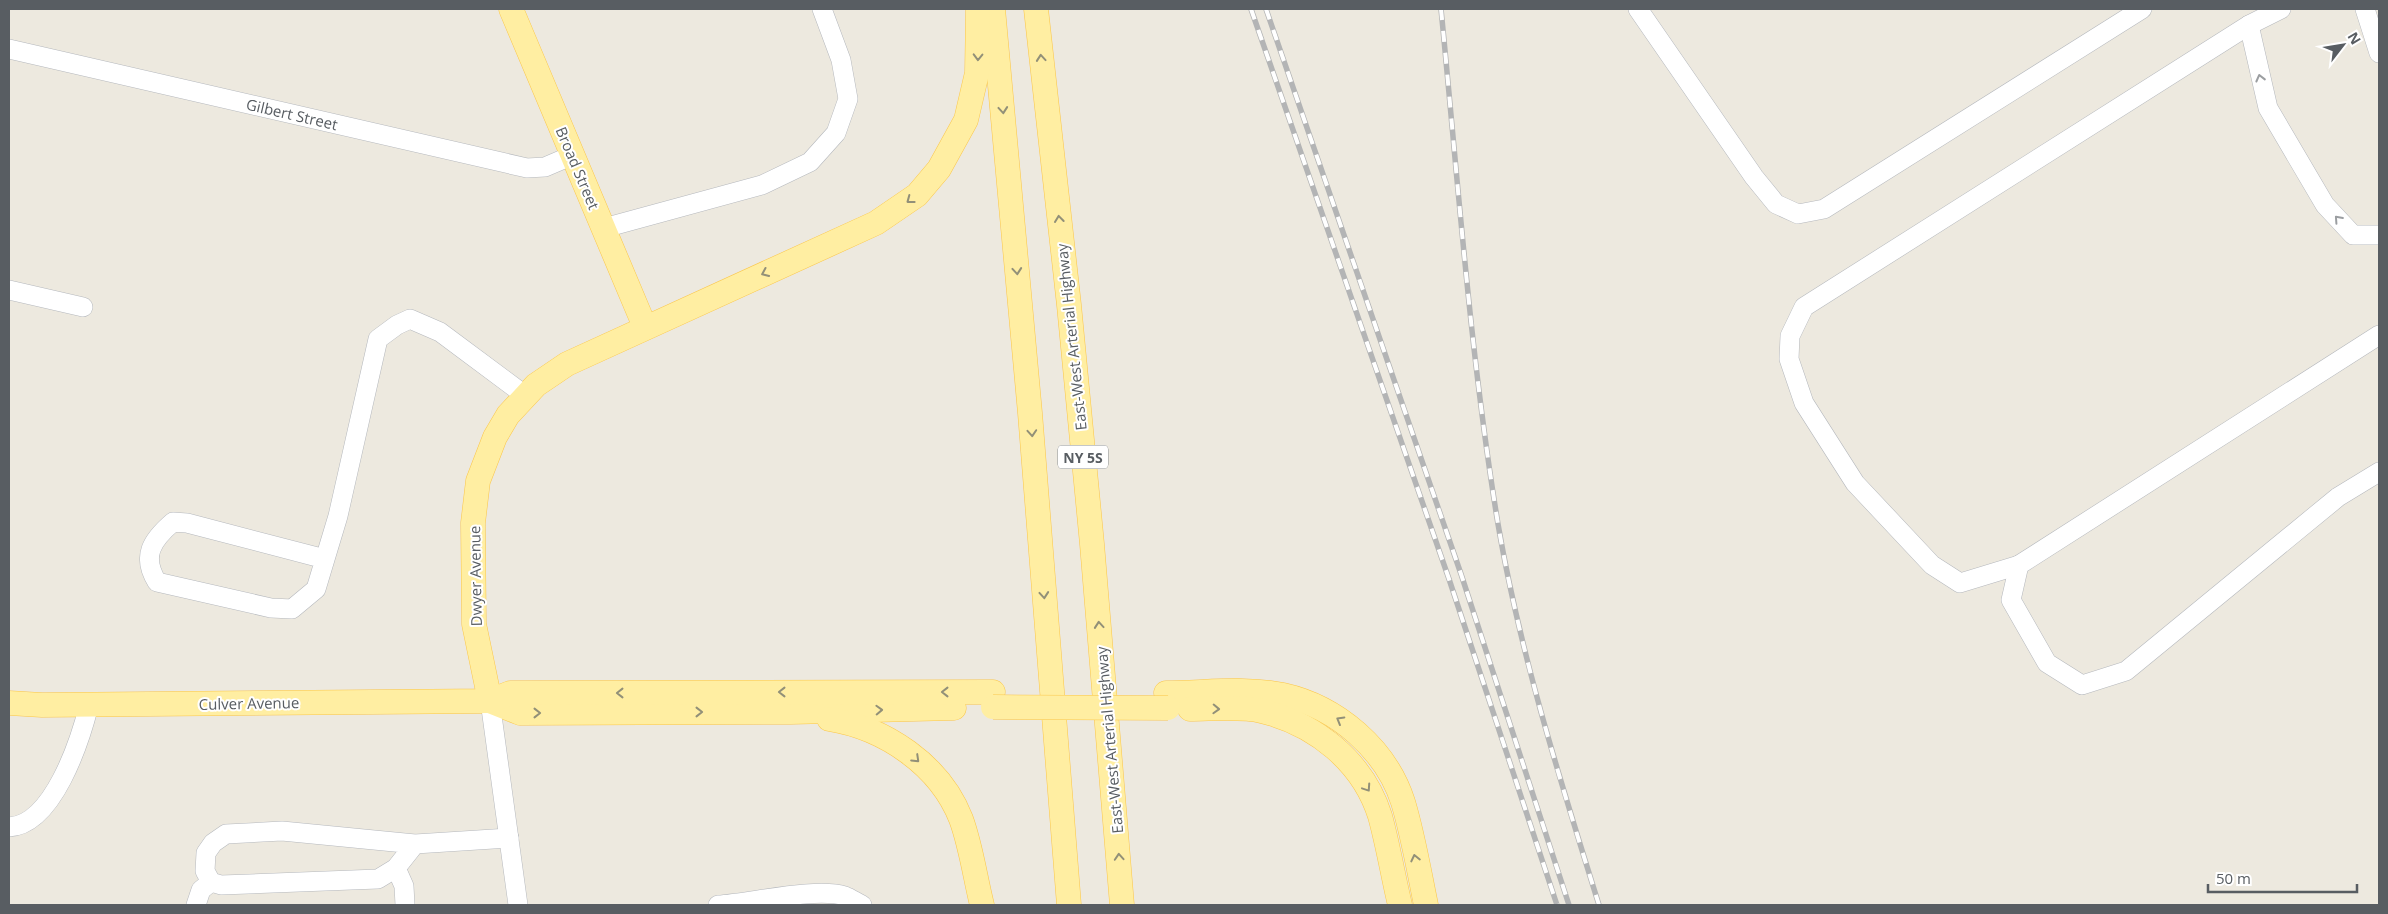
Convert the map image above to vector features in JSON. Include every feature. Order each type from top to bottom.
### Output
[{"type":"main road","name":"Broad Street","points":[[511,9],[645,326]]},
{"type":"main road","name":"Dwyer Avenue","points":[[490,701],[474,624],[475,506],[478,481],[495,437],[508,415],[536,385],[567,364],[645,326],[876,223],[917,195],[939,170],[966,120],[978,72],[978,9]]},
{"type":"main road","points":[[994,9],[1030,414],[1069,905]]},
{"type":"main road","name":"East-West Arterial Highway","points":[[1036,9],[1069,305],[1091,534],[1122,905]]},
{"type":"main road","points":[[1167,701],[1255,692],[1283,695],[1310,704],[1345,723],[1371,747],[1394,781],[1402,802],[1426,905]]},
{"type":"main road","points":[[490,701],[510,693],[1167,701],[1261,710],[1291,720],[1323,736],[1348,761],[1371,795],[1380,816],[1400,905]]},
{"type":"main road","points":[[490,701],[520,713],[791,712],[993,699]]},
{"type":"main road","name":"Culver Avenue","points":[[9,703],[89,705],[490,701]]},
{"type":"main road","points":[[791,712],[837,720],[875,732],[912,754],[942,784],[960,819],[982,905]]},
{"type":"street","points":[[604,228],[762,185],[810,162],[836,133],[848,99],[841,60],[822,9]]},
{"type":"street","points":[[1638,9],[1754,177],[1776,204],[1798,214],[1824,209],[2142,9]]},
{"type":"street","points":[[2281,9],[2249,24],[1804,308],[1790,336],[1789,359],[1804,403],[1855,483],[1932,565],[1960,583],[2019,565],[2379,335]]},
{"type":"street","points":[[2365,9],[2379,53]]},
{"type":"street","points":[[2249,24],[2268,108],[2325,205],[2353,235],[2379,235]]},
{"type":"street","name":"Gilbert Street","points":[[9,48],[527,168],[545,167],[573,155]]},
{"type":"street","points":[[9,290],[83,307]]},
{"type":"street","points":[[325,559],[187,523],[173,522],[153,543],[149,557],[151,571],[157,582],[271,608],[292,609],[316,590],[325,559],[340,507],[378,339],[397,325],[410,319],[440,332],[526,396]]},
{"type":"street","points":[[2019,565],[2011,600],[2047,663],[2082,685],[2126,671],[2338,497],[2379,472]]},
{"type":"street","name":"Dwyer Avenue","points":[[490,701],[518,905]]},
{"type":"street","points":[[9,827],[17,827],[37,814],[51,800],[82,734],[89,705]]},
{"type":"street","points":[[415,844],[396,868],[378,879],[221,885],[211,882],[205,871],[206,853],[213,843],[226,834],[282,831],[415,844],[509,838]]},
{"type":"street","points":[[396,868],[404,886],[405,905]]},
{"type":"street","points":[[196,905],[201,890],[211,882]]},
{"type":"street","points":[[718,905],[749,903],[818,892],[845,896],[862,905]]},
{"type":"railway","points":[[1251,9],[1449,579],[1557,905]]},
{"type":"railway","points":[[1266,9],[1461,574],[1569,905]]},
{"type":"railway","points":[[1441,9],[1472,332],[1498,524],[1529,668],[1599,905]]}]
